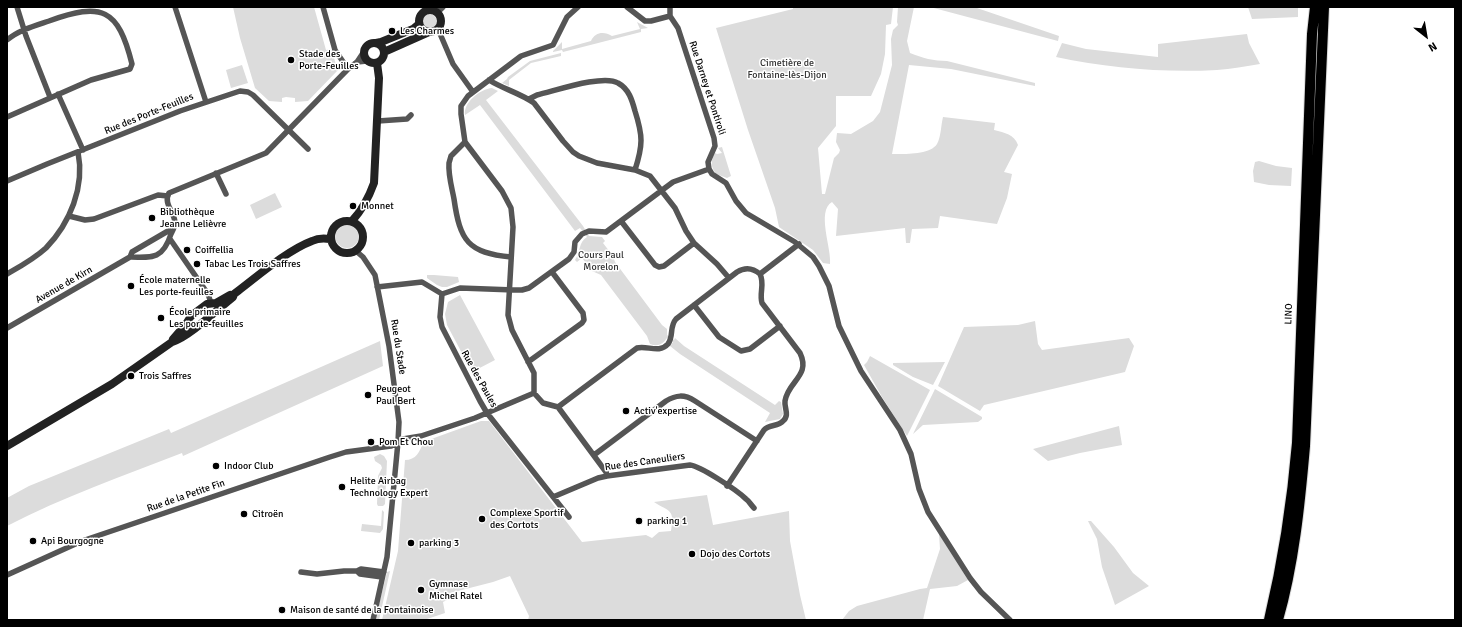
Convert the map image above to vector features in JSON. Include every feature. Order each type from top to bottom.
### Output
[{"type":"highway","name":"LINO","points":[[1270,620],[1287,535],[1293,492],[1296,450],[1312,34],[1315,7]]},
{"type":"highway","points":[[1278,620],[1292,555],[1301,492],[1305,446],[1324,7]]},
{"type":"street","points":[[17,7],[23,30],[50,97]]},
{"type":"street","points":[[175,7],[206,102]]},
{"type":"street","points":[[323,7],[335,50],[348,68]]},
{"type":"street","points":[[578,7],[567,16],[551,47],[521,56],[464,99],[461,106],[461,114],[465,142],[502,191],[511,208],[513,227],[509,290],[509,324],[534,374],[534,393],[543,403],[558,407],[594,455],[606,472],[607,476]]},
{"type":"street","points":[[627,7],[645,21],[670,16],[670,7]]},
{"type":"street","points":[[384,52],[438,29],[441,22],[440,10],[428,9],[420,16],[419,24],[423,30],[429,32]]},
{"type":"street","points":[[7,40],[23,30],[59,17],[86,10],[94,10],[105,13],[112,18],[119,28],[132,61],[132,67],[126,71],[91,80],[7,117]]},
{"type":"street","name":"Rue Darney et Pontiroli","points":[[670,16],[678,28],[714,138],[715,146],[709,160],[709,169]]},
{"type":"street","points":[[172,232],[168,230],[138,248],[132,252],[130,258],[153,257],[161,252],[170,239],[175,225],[175,221],[167,201],[168,196],[172,191],[264,154],[348,68],[365,57],[367,45],[381,42],[412,29],[419,24]]},
{"type":"street","points":[[438,29],[453,64],[473,92]]},
{"type":"street","points":[[365,57],[370,63],[377,63],[382,59],[384,52],[382,46],[376,43]]},
{"type":"street","points":[[352,221],[368,198],[374,183],[378,121],[379,78],[377,63]]},
{"type":"street","points":[[489,80],[498,86],[534,103],[573,152],[579,156],[597,163],[634,170],[650,176],[675,208],[694,243],[717,264],[729,278]]},
{"type":"street","points":[[528,99],[537,95],[594,81],[610,80],[618,83],[630,96],[641,130],[641,152],[634,170]]},
{"type":"street","name":"Rue des Porte-Feuilles","points":[[7,181],[206,102],[238,92],[248,92],[253,95],[289,130]]},
{"type":"street","points":[[7,274],[28,263],[45,249],[55,238],[69,216],[79,184],[80,151],[58,94]]},
{"type":"street","points":[[378,121],[407,119],[411,115]]},
{"type":"street","points":[[289,130],[308,149]]},
{"type":"street","points":[[465,142],[451,156],[448,163],[460,230],[470,243],[479,250],[490,254],[511,257]]},
{"type":"street","points":[[377,287],[422,282],[442,294],[460,288],[522,290],[529,288],[571,258],[574,252],[575,242],[582,234],[589,231],[598,233],[606,232],[661,190],[678,179],[709,169],[715,177],[726,183],[736,201],[746,213],[799,244],[816,262],[826,278],[831,290],[839,326],[865,379],[900,430],[911,454],[919,490],[928,512],[970,578],[981,592],[1010,620]]},
{"type":"street","points":[[216,173],[226,194]]},
{"type":"street","points":[[69,216],[85,220],[94,220],[158,195],[168,196]]},
{"type":"street","points":[[346,220],[352,221],[360,227],[364,236],[362,244],[356,251],[345,253],[340,252],[335,249],[330,239],[333,228],[336,224],[346,220]]},
{"type":"street","points":[[622,221],[655,265],[659,267],[664,266],[694,243]]},
{"type":"street","points":[[170,239],[215,305]]},
{"type":"street","points":[[7,446],[117,381],[172,342],[176,341],[189,326],[215,305],[233,297],[234,294],[301,246],[318,239],[330,239]]},
{"type":"street","points":[[760,274],[799,244]]},
{"type":"street","name":"Rue du Stade","points":[[356,251],[363,257],[375,275],[388,346],[398,422],[398,442],[387,557],[373,620]]},
{"type":"street","name":"Avenue de Kirn","points":[[7,328],[130,258]]},
{"type":"street","points":[[558,407],[637,348],[643,347],[657,349],[666,346],[670,339],[671,327],[674,321],[741,270],[753,269],[760,274],[763,282],[761,296],[762,301],[800,353],[803,362],[803,369],[785,398],[787,413],[785,420],[781,423],[766,428],[727,486]]},
{"type":"street","points":[[528,362],[584,320],[583,313],[552,272]]},
{"type":"street","name":"Rue des Paules","points":[[442,294],[440,317],[444,333],[487,413],[569,517]]},
{"type":"street","points":[[694,305],[719,337],[741,351],[750,349],[780,326]]},
{"type":"street","name":"Rue de la Petite Fin","points":[[7,575],[82,541],[346,452],[391,446],[403,439],[432,432],[487,413],[534,393]]},
{"type":"street","points":[[594,455],[666,401],[678,396],[686,396],[695,400],[756,441]]},
{"type":"street","name":"Rue des Caneuliers","points":[[553,497],[556,494],[591,480],[607,476],[692,465],[745,498],[754,508]]},
{"type":"street","points":[[301,572],[317,574],[357,571],[360,574],[383,575]]},
{"type":"green space","name":"Stade des Porte-Feuilles","points":[[233,7],[314,7],[326,50],[331,49],[338,70],[308,101],[295,102],[295,98],[286,97],[282,98],[282,102],[269,101],[255,88],[240,38]]},
{"type":"green space","name":"Cimetière de Fontaine-lès-Dijon","points":[[793,7],[893,7],[891,24],[886,25],[885,54],[881,74],[871,96],[836,96],[836,126],[818,148],[822,194],[825,194],[834,158],[840,150],[836,142],[837,133],[851,134],[873,121],[880,112],[892,65],[891,39],[893,30],[898,25],[898,7],[914,7],[907,41],[910,53],[928,59],[947,61],[1035,83],[1035,86],[951,69],[909,65],[892,154],[923,152],[934,148],[939,138],[943,117],[995,123],[994,130],[1012,136],[1018,145],[1004,172],[1012,174],[1007,198],[997,224],[940,216],[938,228],[912,229],[910,243],[906,243],[905,228],[836,236],[838,209],[832,202],[827,207],[825,213],[830,264],[823,263],[813,250],[779,227],[775,208],[748,130],[716,28],[793,9]]},
{"type":"green space","points":[[930,7],[974,7],[1059,36],[1058,41]]},
{"type":"green space","points":[[1248,7],[1298,7],[1298,17],[1252,19]]},
{"type":"green space","points":[[429,14],[435,16],[437,22],[435,28],[429,30],[423,28],[421,22],[423,16]]},
{"type":"green space","points":[[637,22],[648,28],[641,29],[641,32],[563,52],[562,50],[553,52],[562,42],[562,49],[591,41],[597,34],[600,33],[606,33],[612,36],[640,29]]},
{"type":"green space","points":[[1247,34],[1249,43],[1260,64],[1217,70],[1177,71],[1116,67],[1056,57],[1062,43],[1086,49],[1158,57],[1158,44]]},
{"type":"green space","points":[[561,53],[561,56],[531,63],[509,80],[509,86],[502,83],[530,61]]},
{"type":"green space","points":[[242,65],[248,83],[231,88],[226,70]]},
{"type":"green space","name":"Cours Paul Morelon","points":[[492,88],[498,91],[486,100],[583,226],[589,236],[602,237],[605,241],[603,243],[613,256],[615,262],[662,325],[667,329],[667,335],[674,340],[675,338],[684,346],[775,405],[779,401],[781,402],[783,414],[780,419],[765,422],[770,413],[680,354],[670,346],[673,342],[667,338],[660,344],[650,344],[647,336],[601,275],[592,271],[582,258],[577,262],[575,260],[582,242],[587,237],[580,228],[575,231],[480,105],[465,115],[465,110],[473,97],[482,91]]},
{"type":"green space","points":[[722,147],[731,176],[727,178],[716,174],[712,166],[715,153],[722,153],[718,148]]},
{"type":"green space","points":[[1259,161],[1276,166],[1292,168],[1291,186],[1269,185],[1254,182],[1253,171],[1255,162]]},
{"type":"green space","points":[[275,193],[282,207],[256,219],[250,205]]},
{"type":"green space","points":[[347,224],[356,227],[359,236],[356,245],[347,248],[338,245],[335,236],[338,227]]},
{"type":"green space","points":[[427,275],[458,277],[459,282],[447,287],[442,287],[427,278]]},
{"type":"green space","points":[[460,295],[495,360],[472,372],[447,325],[445,314],[448,302]]},
{"type":"green space","points":[[1035,321],[1038,344],[1042,350],[1129,338],[1134,346],[1125,372],[984,405],[980,411],[938,386],[964,327],[1018,325]]},
{"type":"green space","points":[[380,341],[383,366],[183,456],[182,453],[93,487],[28,515],[7,526],[7,498],[29,486],[169,429],[171,433]]},
{"type":"green space","points":[[870,356],[930,390],[907,436],[864,365]]},
{"type":"green space","points":[[945,362],[933,385],[913,377],[893,365],[893,363]]},
{"type":"green space","points":[[935,389],[982,417],[982,419],[978,422],[923,425],[913,434]]},
{"type":"green space","name":"Complexe Sportif des Cortots","points":[[481,421],[489,421],[582,542],[646,535],[652,538],[659,532],[671,531],[672,518],[670,512],[654,502],[707,495],[713,525],[789,511],[790,541],[806,620],[528,620],[529,616],[510,576],[450,593],[451,598],[443,602],[445,613],[424,620],[382,620],[398,551],[405,460],[412,459],[417,455],[423,442]]},
{"type":"green space","points":[[1119,426],[1122,445],[1048,461],[1033,449]]},
{"type":"green space","points":[[380,454],[384,456],[387,461],[385,504],[383,506],[378,506],[377,504],[378,476],[382,468],[381,465],[375,461],[374,457]]},
{"type":"green space","points":[[382,510],[384,512],[383,529],[380,533],[361,531],[362,524],[381,526]]},
{"type":"green space","points":[[1088,521],[1091,521],[1114,547],[1133,573],[1149,586],[1115,605],[1102,567],[1097,539]]},
{"type":"green space","points":[[939,534],[968,580],[957,586],[930,589],[923,620],[842,620],[849,611],[857,606],[927,588],[940,549]]},
{"type":"green space","points":[[390,571],[379,620],[375,620],[387,572]]},
{"type":"place","name":"Les Charmes","points":[[392,31]]},
{"type":"place","name":"Stade des Porte-Feuilles","points":[[291,60]]},
{"type":"place","name":"Monnet","points":[[353,206]]},
{"type":"place","name":"Bibliothèque Jeanne Lelièvre","points":[[152,218]]},
{"type":"place","name":"Coiffellia","points":[[187,250]]},
{"type":"place","name":"Tabac Les Trois Saffres","points":[[197,264]]},
{"type":"place","name":"École maternelle Les porte-feuilles","points":[[131,286]]},
{"type":"place","name":"École primaire Les porte-feuilles","points":[[161,318]]},
{"type":"place","name":"Trois Saffres","points":[[131,376]]},
{"type":"place","name":"Peugeot Paul Bert","points":[[368,395]]},
{"type":"place","name":"Activ'expertise","points":[[626,411]]},
{"type":"place","name":"Pom Et Chou","points":[[371,442]]},
{"type":"place","name":"Indoor Club","points":[[216,466]]},
{"type":"place","name":"Helite Airbag Technology Expert","points":[[342,487]]},
{"type":"place","name":"Citroën","points":[[244,514]]},
{"type":"place","name":"Complexe Sportif des Cortots","points":[[482,519]]},
{"type":"place","name":"parking 1","points":[[639,521]]},
{"type":"place","name":"Api Bourgogne","points":[[33,541]]},
{"type":"place","name":"parking 3","points":[[411,543]]},
{"type":"place","name":"Dojo des Cortots","points":[[692,554]]},
{"type":"place","name":"Gymnase Michel Ratel","points":[[421,590]]},
{"type":"place","name":"Maison de santé de la Fontainoise","points":[[282,610]]}]
